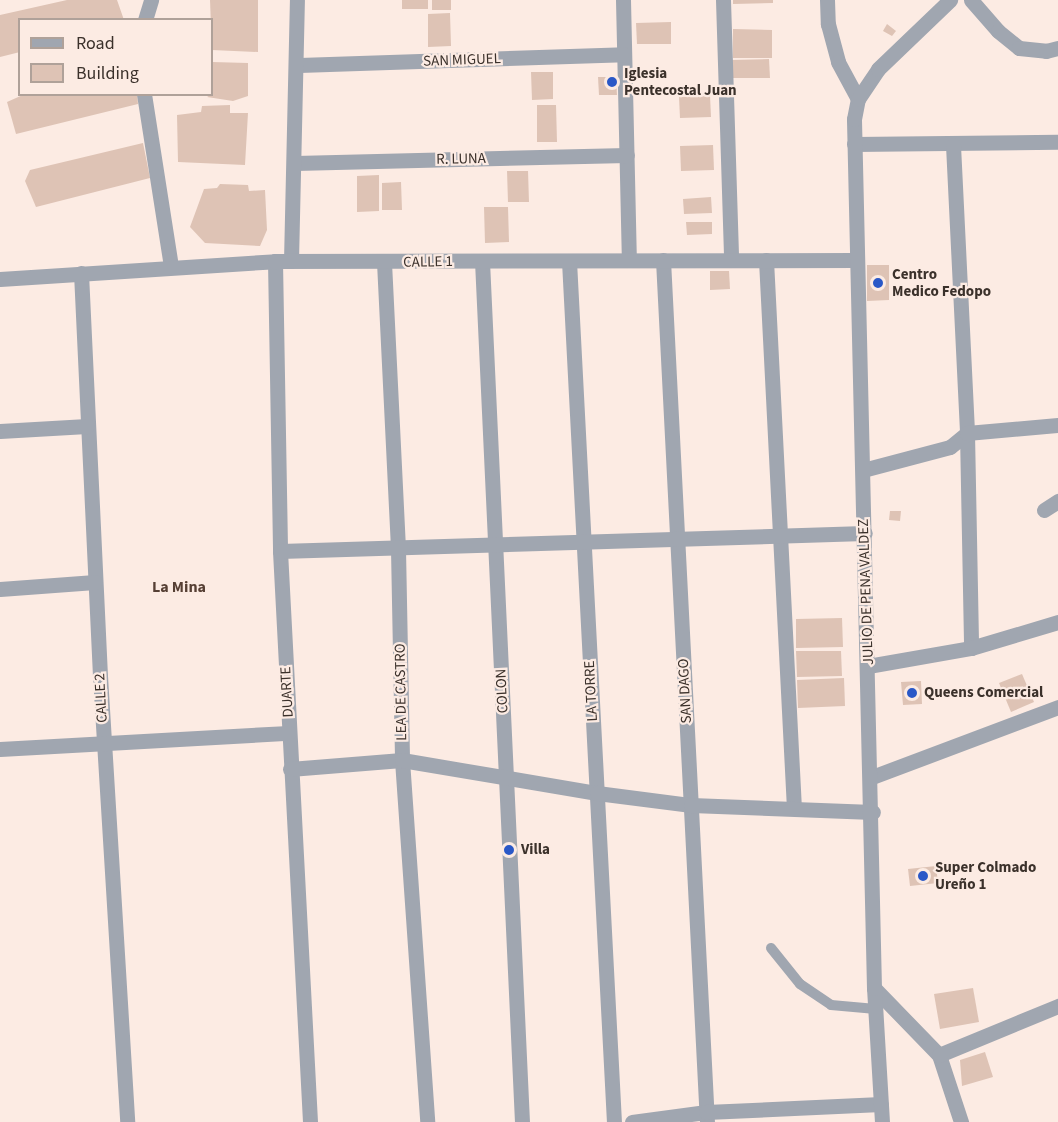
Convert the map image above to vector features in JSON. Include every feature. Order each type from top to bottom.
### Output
[{"type":"street","points":[[146,18],[151,0]]},
{"type":"street","points":[[291,261],[299,65],[297,0]]},
{"type":"street","points":[[623,0],[629,260]]},
{"type":"street","points":[[723,0],[731,260]]},
{"type":"street","points":[[827,0],[828,24],[838,62],[858,99]]},
{"type":"street","name":"JULIO DE PENA VALDEZ","points":[[882,1122],[874,988],[873,812],[854,144],[858,99],[878,69],[950,0]]},
{"type":"street","points":[[971,0],[998,31],[1019,48],[1046,51],[1058,48]]},
{"type":"street","name":"SAN MIGUEL","points":[[299,65],[624,54]]},
{"type":"street","points":[[144,96],[171,267]]},
{"type":"street","points":[[854,144],[953,145],[1058,142]]},
{"type":"street","points":[[953,145],[967,433],[971,648]]},
{"type":"street","name":"R. LUNA","points":[[295,163],[627,155]]},
{"type":"street","name":"SAN DAGO","points":[[663,260],[706,1117]]},
{"type":"street","points":[[766,260],[794,808]]},
{"type":"street","name":"CALLE 1","points":[[0,279],[275,261],[856,260]]},
{"type":"street","name":"DUARTE","points":[[275,261],[280,551],[310,1122]]},
{"type":"street","name":"COLON","points":[[482,261],[522,1122]]},
{"type":"street","name":"LA TORRE","points":[[569,261],[614,1122]]},
{"type":"street","name":"LEA DE CASTRO","points":[[384,262],[398,549],[402,760],[427,1122]]},
{"type":"street","name":"CALLE 2","points":[[81,273],[95,582],[127,1122]]},
{"type":"street","points":[[863,470],[950,447],[967,433],[1058,425]]},
{"type":"street","points":[[0,431],[87,426]]},
{"type":"street","points":[[1044,510],[1058,501]]},
{"type":"street","points":[[280,551],[495,547],[865,533]]},
{"type":"street","points":[[0,589],[95,582]]},
{"type":"street","points":[[868,666],[971,648],[1058,622]]},
{"type":"street","points":[[872,777],[1058,707]]},
{"type":"street","points":[[0,749],[289,733]]},
{"type":"street","points":[[290,769],[402,760],[597,793],[691,805],[873,812]]},
{"type":"street","points":[[874,988],[939,1055],[961,1122]]},
{"type":"street","points":[[939,1055],[1058,1006]]},
{"type":"street","points":[[632,1122],[881,1104]]},
{"type":"lane","points":[[771,948],[800,984],[831,1005],[876,1010]]},
{"type":"building","points":[[67,0],[117,0],[123,18],[18,18],[18,52],[0,57],[0,15]]},
{"type":"building","points":[[210,0],[258,0],[258,52],[213,50],[213,18],[211,18]]},
{"type":"building","points":[[402,0],[428,0],[428,9],[402,9]]},
{"type":"building","points":[[432,0],[451,0],[451,10],[432,10]]},
{"type":"building","points":[[733,0],[773,0],[773,3],[733,4]]},
{"type":"building","points":[[450,13],[451,46],[428,47],[428,14]]},
{"type":"building","points":[[671,22],[671,44],[637,44],[636,23]]},
{"type":"building","points":[[887,24],[896,31],[892,36],[883,31]]},
{"type":"building","points":[[733,29],[772,30],[772,58],[733,58]]},
{"type":"building","points":[[769,59],[770,78],[732,78],[732,60]]},
{"type":"building","points":[[213,62],[248,63],[248,96],[233,101],[207,97],[213,96]]},
{"type":"building","points":[[531,72],[553,72],[553,99],[532,100]]},
{"type":"building","points":[[598,77],[616,77],[617,95],[599,95]]},
{"type":"building","points":[[20,96],[137,96],[138,104],[16,134],[7,102]]},
{"type":"building","points":[[710,96],[711,117],[680,118],[679,97]]},
{"type":"building","points":[[230,105],[230,113],[248,113],[245,165],[178,162],[177,115],[201,112],[202,106]]},
{"type":"building","points":[[537,105],[556,105],[557,142],[537,142]]},
{"type":"building","points":[[143,143],[150,178],[36,207],[25,181],[30,170]]},
{"type":"building","points":[[713,145],[714,170],[681,171],[680,146]]},
{"type":"building","points":[[507,171],[528,171],[529,202],[508,202]]},
{"type":"building","points":[[379,175],[379,211],[357,212],[357,176]]},
{"type":"building","points":[[401,182],[402,210],[382,210],[382,183]]},
{"type":"building","points":[[220,184],[248,185],[249,191],[265,190],[267,230],[260,246],[205,243],[190,227],[204,189],[217,188]]},
{"type":"building","points":[[711,197],[712,213],[684,214],[683,199]]},
{"type":"building","points":[[484,207],[508,207],[509,242],[485,243]]},
{"type":"building","points":[[686,222],[712,222],[712,234],[687,235]]},
{"type":"building","name":"Centro Medico Fedopo","points":[[867,265],[889,265],[889,300],[867,301]]},
{"type":"building","points":[[710,271],[729,271],[730,289],[710,290]]},
{"type":"building","points":[[890,511],[901,511],[900,521],[889,520]]},
{"type":"building","points":[[842,618],[843,647],[796,648],[796,619]]},
{"type":"building","points":[[796,651],[841,651],[842,676],[797,677]]},
{"type":"building","points":[[1022,674],[1034,702],[1011,712],[999,683]]},
{"type":"building","points":[[844,678],[845,706],[798,708],[797,680]]},
{"type":"building","name":"Queens Comercial","points":[[921,681],[922,704],[903,705],[901,682]]},
{"type":"building","name":"Super Colmado Ureño 1","points":[[936,866],[938,883],[910,886],[908,869]]},
{"type":"building","points":[[973,988],[979,1022],[940,1029],[934,994]]},
{"type":"building","points":[[985,1052],[993,1077],[962,1086],[960,1060]]},
{"type":"place","name":"Iglesia Pentecostal Juan","points":[[612,82]]},
{"type":"place","name":"Centro Medico Fedopo","points":[[878,283]]},
{"type":"place","name":"Queens Comercial","points":[[912,693]]},
{"type":"place","name":"Villa","points":[[509,850]]},
{"type":"place","name":"Super Colmado Ureño 1","points":[[923,876]]},
{"type":"district","name":"La Mina","points":[[179,587]]}]
